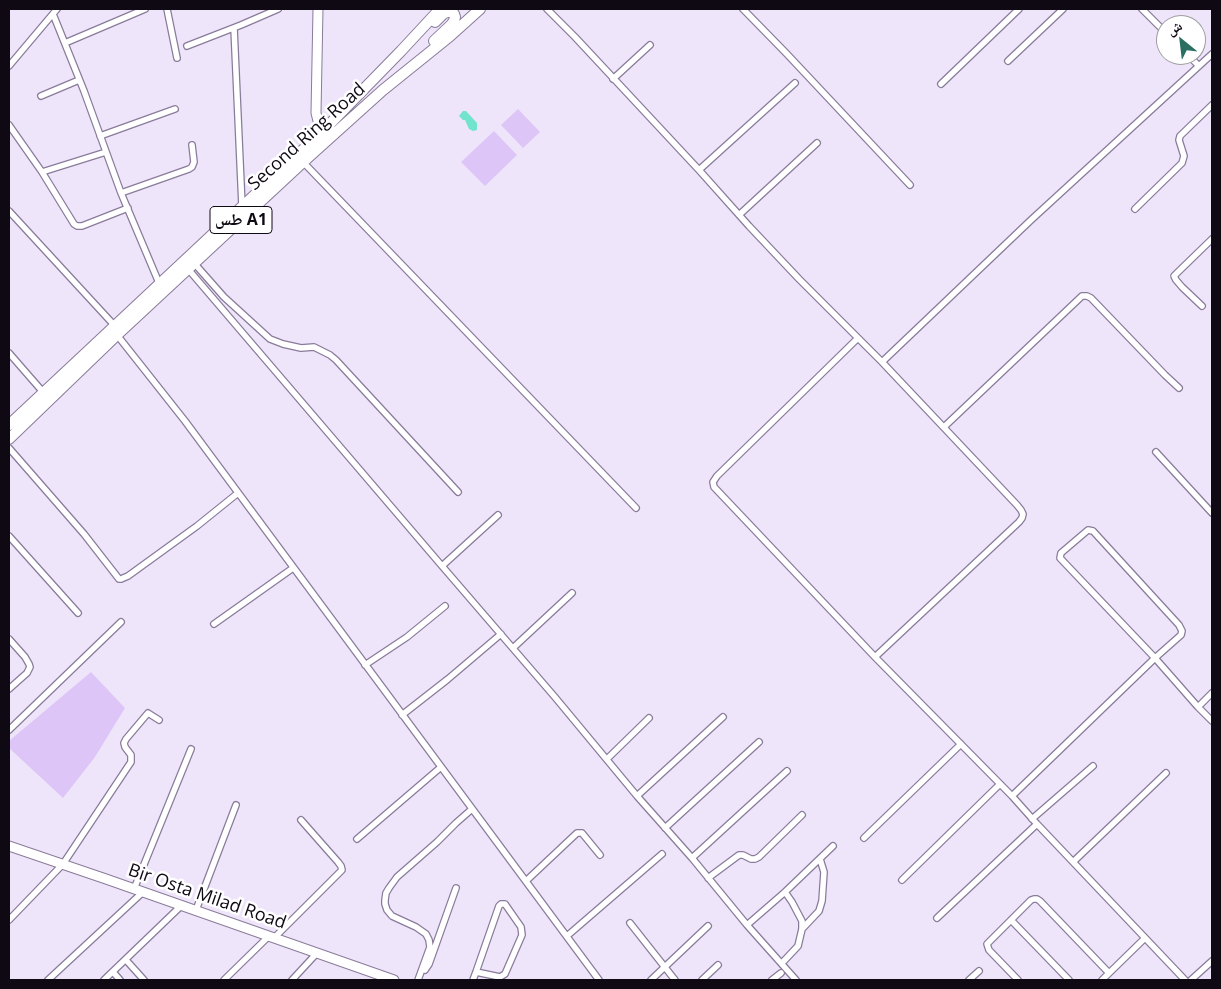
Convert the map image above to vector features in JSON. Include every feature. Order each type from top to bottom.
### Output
[{"type":"highway","name":"Second Ring Road","points":[[9,439],[116,330],[159,283],[321,133],[440,9]]},
{"type":"highway","name":"Second Ring Road","points":[[9,425],[43,392],[191,266],[383,90],[480,9]]},
{"type":"highway","points":[[383,90],[451,25],[454,21],[454,14],[451,12],[443,14],[401,51]]},
{"type":"main road","points":[[318,9],[316,113],[321,133]]},
{"type":"main road","name":"Bir Osta Milad Road","points":[[9,846],[394,980]]},
{"type":"street","points":[[64,43],[145,9]]},
{"type":"street","points":[[167,9],[177,58]]},
{"type":"street","points":[[187,46],[278,9]]},
{"type":"street","points":[[546,9],[575,37],[799,279],[882,362],[1021,510],[1022,518],[875,658]]},
{"type":"street","points":[[743,9],[910,186]]},
{"type":"street","points":[[941,84],[1019,9]]},
{"type":"street","points":[[1008,61],[1063,9]]},
{"type":"street","points":[[1142,9],[1156,23]]},
{"type":"street","points":[[55,11],[64,43],[121,193],[159,283]]},
{"type":"street","points":[[9,66],[55,11]]},
{"type":"street","points":[[234,28],[242,206]]},
{"type":"street","points":[[613,79],[650,45]]},
{"type":"street","points":[[882,362],[1031,220],[1212,54]]},
{"type":"street","points":[[41,96],[79,80]]},
{"type":"street","points":[[699,170],[795,83]]},
{"type":"street","points":[[1135,209],[1182,163],[1184,156],[1179,140],[1180,136],[1212,105]]},
{"type":"street","points":[[100,136],[175,109]]},
{"type":"street","points":[[9,125],[42,172],[74,224],[82,226],[128,208]]},
{"type":"street","points":[[739,215],[817,143]]},
{"type":"street","points":[[121,193],[192,167],[194,162],[192,145]]},
{"type":"street","points":[[42,172],[106,152]]},
{"type":"street","points":[[303,162],[636,508]]},
{"type":"street","points":[[9,211],[116,330],[599,980]]},
{"type":"street","points":[[1202,306],[1182,287],[1174,276],[1212,239]]},
{"type":"street","points":[[191,266],[270,338],[283,344],[302,348],[314,347],[336,360],[458,492]]},
{"type":"street","points":[[191,266],[442,566],[796,980]]},
{"type":"street","points":[[944,428],[1082,296],[1091,298],[1178,388]]},
{"type":"street","points":[[858,338],[717,476],[713,482],[716,489],[875,658],[1012,796],[1185,980]]},
{"type":"street","points":[[9,352],[43,392]]},
{"type":"street","points":[[9,448],[84,534],[119,579],[128,576],[197,526],[238,493]]},
{"type":"street","points":[[1156,452],[1212,513]]},
{"type":"street","points":[[442,566],[498,515]]},
{"type":"street","points":[[1012,796],[1155,658],[1181,635],[1182,629],[1093,530],[1088,530],[1061,553],[1060,558],[1155,658],[1212,722]]},
{"type":"street","points":[[9,536],[78,613]]},
{"type":"street","points":[[214,624],[293,568]]},
{"type":"street","points":[[513,648],[572,593]]},
{"type":"street","points":[[364,665],[407,637],[444,606]]},
{"type":"street","points":[[9,730],[121,622]]},
{"type":"street","points":[[402,715],[501,634]]},
{"type":"street","points":[[9,639],[26,657],[30,667],[27,673],[9,689]]},
{"type":"street","points":[[1198,707],[1212,693]]},
{"type":"street","points":[[9,920],[63,864],[131,762],[132,755],[124,743],[126,739],[148,713],[159,720]]},
{"type":"street","points":[[637,796],[723,717]]},
{"type":"street","points":[[607,759],[649,718]]},
{"type":"street","points":[[665,828],[759,742]]},
{"type":"street","points":[[864,838],[961,744]]},
{"type":"street","points":[[48,980],[138,890],[191,749]]},
{"type":"street","points":[[937,918],[1093,766]]},
{"type":"street","points":[[357,839],[441,767]]},
{"type":"street","points":[[692,858],[787,771]]},
{"type":"street","points":[[1073,862],[1166,772]]},
{"type":"street","points":[[902,880],[1000,784]]},
{"type":"street","points":[[196,910],[236,805]]},
{"type":"street","points":[[418,980],[430,947],[429,940],[426,934],[416,927],[392,916],[385,904],[386,893],[397,878],[472,809]]},
{"type":"street","points":[[708,878],[739,855],[751,859],[759,857],[802,815]]},
{"type":"street","points":[[224,980],[342,870],[338,862],[301,820]]},
{"type":"street","points":[[526,881],[577,833],[582,833],[600,855]]},
{"type":"street","points":[[747,925],[833,846]]},
{"type":"street","points":[[567,936],[662,854]]},
{"type":"street","points":[[802,929],[819,911],[822,900],[824,872],[820,859]]},
{"type":"street","points":[[421,973],[429,964],[456,888]]},
{"type":"street","points":[[782,963],[798,946],[802,929],[802,921],[785,892]]},
{"type":"street","points":[[1018,980],[989,950],[987,944],[1031,900],[1037,899],[1109,973]]},
{"type":"street","points":[[473,980],[499,906],[500,904],[505,904],[521,926],[522,935],[505,974],[500,977],[476,972]]},
{"type":"street","points":[[104,980],[182,905]]},
{"type":"street","points":[[1011,920],[1069,980]]},
{"type":"street","points":[[630,923],[675,980]]},
{"type":"street","points":[[651,980],[708,926]]},
{"type":"street","points":[[1102,980],[1145,938]]},
{"type":"street","points":[[292,980],[317,953]]},
{"type":"street","points":[[126,960],[144,980]]},
{"type":"street","points":[[1192,980],[1212,961]]},
{"type":"street","points":[[702,980],[718,965]]},
{"type":"street","points":[[969,980],[979,971]]},
{"type":"street","points":[[113,972],[120,980]]},
{"type":"street","points":[[772,980],[781,973]]},
{"type":"shaded area","points":[[518,109],[540,132],[523,148],[501,125]]},
{"type":"shaded area","points":[[463,111],[466,111],[477,123],[477,130],[469,129],[465,120],[459,116]]},
{"type":"shaded area","points":[[494,131],[517,155],[485,186],[461,162]]},
{"type":"shaded area","points":[[91,672],[125,708],[95,757],[63,798],[9,748],[9,741]]}]
